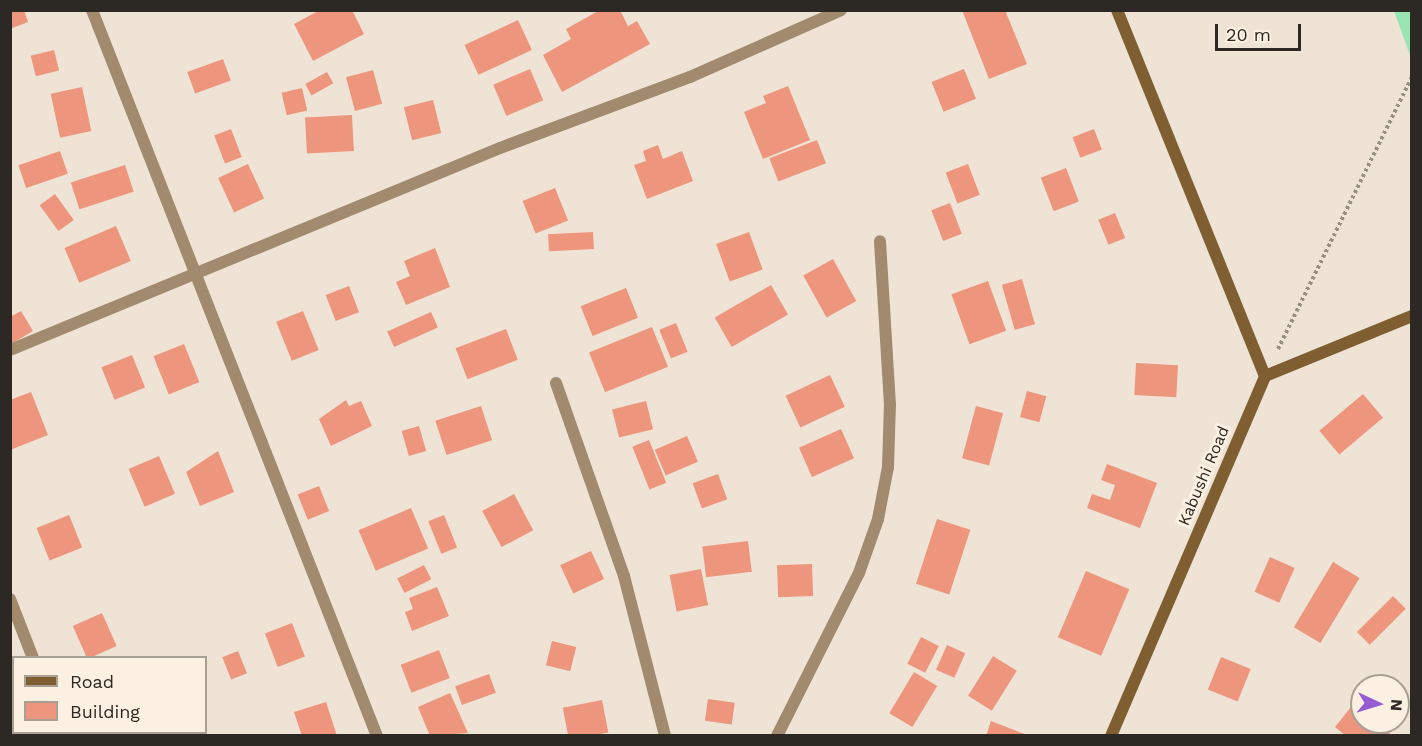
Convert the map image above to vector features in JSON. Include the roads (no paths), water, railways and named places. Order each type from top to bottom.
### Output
[{"type":"main road","points":[[1117,10],[1264,376],[1412,315]]},
{"type":"main road","name":"Kabushi Road","points":[[1111,735],[1264,376]]},
{"type":"street","points":[[92,10],[377,735]]},
{"type":"street","points":[[10,350],[194,272],[680,81],[814,16],[841,10]]},
{"type":"street","points":[[777,735],[859,573],[878,519],[888,467],[890,405],[880,241]]},
{"type":"street","points":[[556,383],[624,576],[665,735]]},
{"type":"street","points":[[10,599],[33,656]]}]
